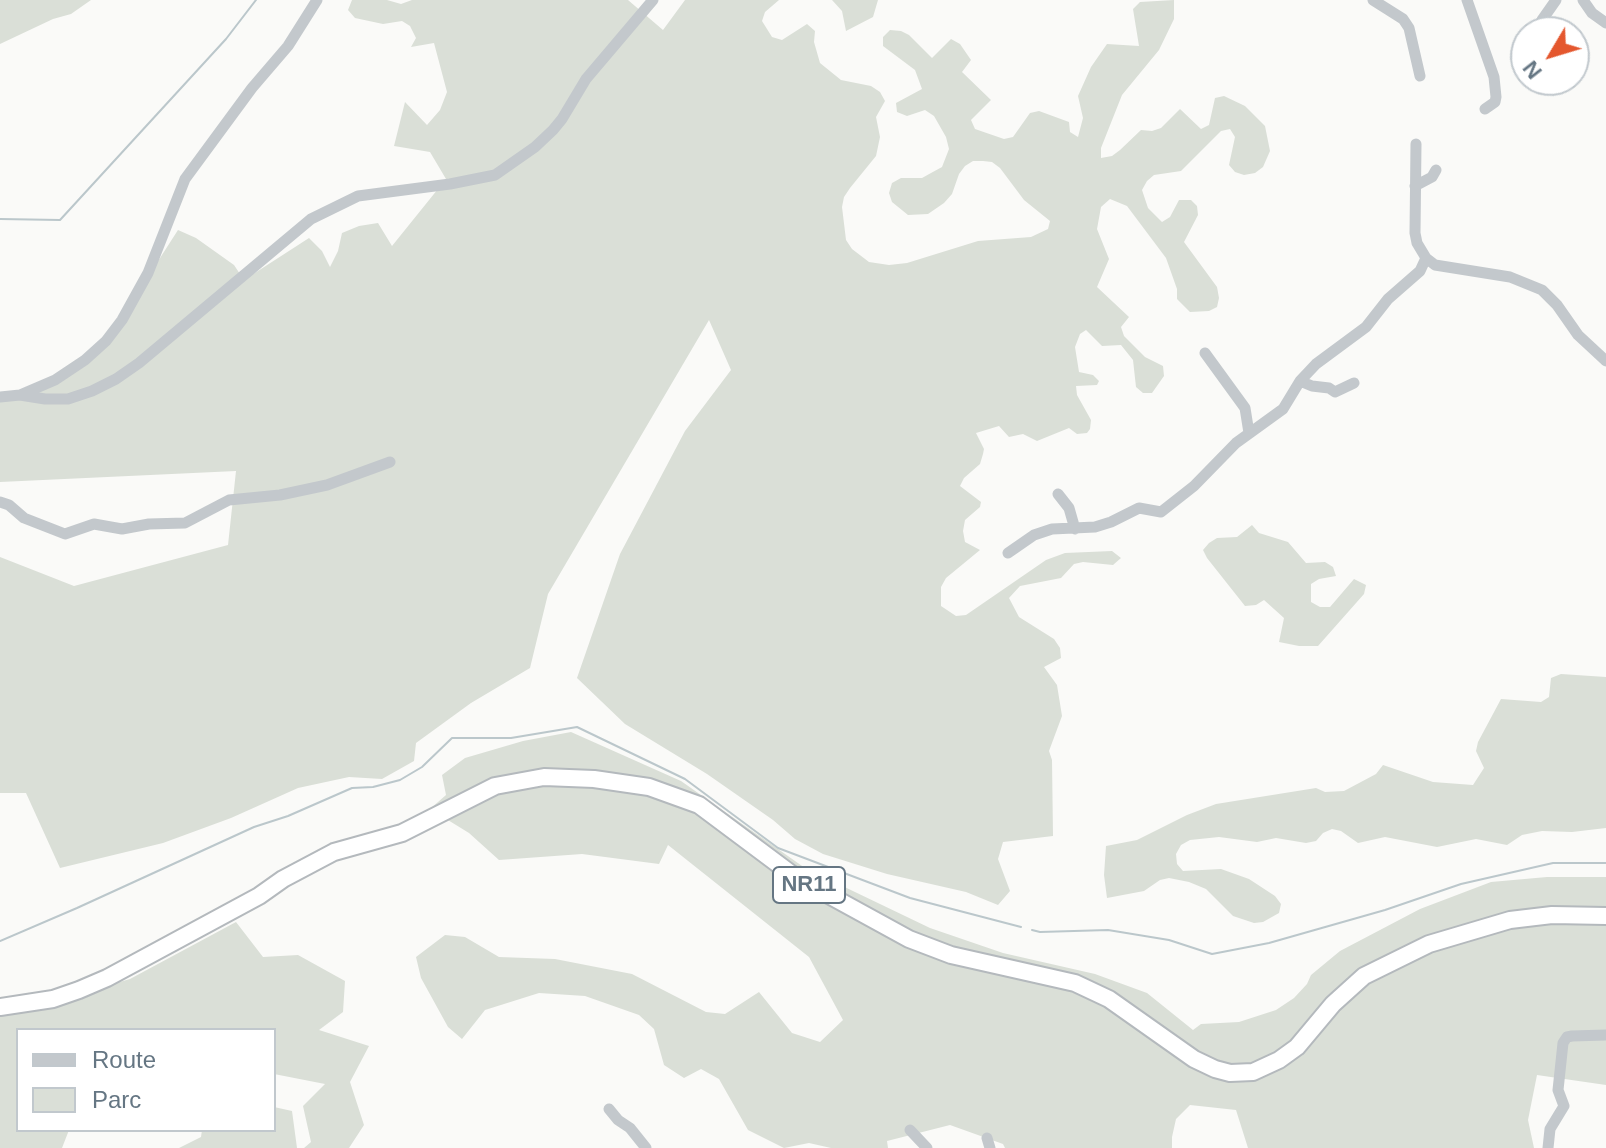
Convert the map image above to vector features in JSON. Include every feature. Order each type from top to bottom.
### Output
[{"type":"highway","name":"NR11","points":[[0,1007],[53,999],[79,990],[259,896],[283,879],[334,852],[402,833],[495,786],[544,777],[594,779],[649,787],[699,805],[794,876],[909,939],[951,955],[1075,983],[1109,999],[1194,1059],[1230,1073],[1253,1072],[1279,1060],[1297,1047],[1333,1004],[1364,976],[1429,944],[1510,920],[1552,915],[1606,916]]},
{"type":"street","points":[[20,395],[55,380],[85,360],[106,341],[122,320],[148,273],[185,179],[252,88],[288,46],[317,0]]},
{"type":"street","points":[[0,397],[20,395],[68,399],[116,379],[311,219],[358,196],[495,175],[553,130],[586,79],[653,0]]},
{"type":"street","points":[[1373,0],[1403,19],[1409,28],[1420,76]]},
{"type":"street","points":[[1467,0],[1494,77],[1495,102],[1485,109]]},
{"type":"street","points":[[1583,0],[1592,13],[1606,23]]},
{"type":"street","points":[[1416,144],[1415,238],[1426,258],[1435,265],[1483,271],[1533,285],[1557,305],[1578,335],[1606,361]]},
{"type":"street","points":[[1415,186],[1432,177],[1436,170]]},
{"type":"street","points":[[1008,553],[1042,532],[1103,525],[1139,508],[1161,512],[1178,501],[1236,443],[1283,409],[1300,381],[1322,357],[1366,327],[1388,299],[1420,271],[1426,258]]},
{"type":"street","points":[[1205,353],[1245,408],[1249,433]]},
{"type":"street","points":[[1300,381],[1335,392],[1354,383]]},
{"type":"street","points":[[0,502],[9,505],[24,518],[65,534],[94,524],[122,529],[149,524],[185,523],[229,500],[280,495],[327,485],[390,462]]},
{"type":"street","points":[[1058,494],[1069,508],[1075,529]]},
{"type":"street","points":[[1548,1148],[1550,1129],[1564,1106],[1558,1090],[1565,1039],[1606,1035]]},
{"type":"street","points":[[609,1109],[646,1148]]},
{"type":"street","points":[[910,1130],[927,1148]]},
{"type":"green space","points":[[0,0],[91,0],[71,14],[53,19],[0,44]]},
{"type":"green space","points":[[352,0],[387,0],[401,4],[412,0],[628,0],[663,30],[685,0],[779,0],[765,12],[762,21],[772,37],[782,40],[807,24],[815,31],[814,42],[820,63],[841,80],[871,86],[880,92],[885,101],[876,117],[880,137],[876,156],[844,197],[842,207],[846,240],[852,249],[869,262],[889,265],[907,263],[978,241],[1031,237],[1048,229],[1050,221],[1024,200],[992,162],[973,161],[965,166],[952,194],[928,214],[908,215],[892,202],[889,193],[892,183],[901,178],[922,178],[942,167],[949,149],[934,116],[925,110],[907,116],[897,112],[896,103],[922,89],[915,70],[883,46],[883,37],[890,30],[909,35],[932,58],[951,39],[960,44],[971,60],[962,72],[991,100],[971,120],[975,129],[1004,139],[1013,137],[1030,113],[1039,111],[1069,122],[1070,132],[1078,137],[1083,118],[1078,96],[1091,67],[1107,44],[1139,46],[1133,9],[1140,2],[1174,0],[1174,19],[1159,50],[1122,95],[1101,148],[1101,158],[1112,156],[1141,130],[1161,128],[1180,109],[1201,129],[1209,125],[1215,98],[1224,96],[1245,106],[1265,126],[1270,151],[1263,167],[1255,173],[1244,175],[1235,172],[1229,165],[1235,137],[1230,129],[1221,131],[1181,171],[1154,175],[1142,190],[1148,208],[1162,222],[1170,217],[1179,200],[1191,200],[1197,206],[1198,215],[1184,242],[1217,287],[1217,307],[1209,311],[1190,312],[1177,299],[1177,289],[1166,258],[1127,206],[1110,199],[1101,207],[1097,229],[1109,259],[1097,287],[1129,317],[1121,327],[1124,336],[1145,357],[1163,366],[1164,376],[1152,393],[1143,393],[1136,387],[1133,360],[1121,345],[1102,346],[1086,330],[1080,334],[1075,347],[1079,372],[1093,375],[1099,381],[1097,385],[1076,386],[1077,395],[1091,420],[1087,433],[1077,434],[1069,428],[1037,441],[1023,434],[1009,437],[999,426],[976,433],[984,449],[980,464],[964,478],[960,486],[981,502],[980,507],[965,520],[963,531],[965,542],[980,550],[946,578],[941,587],[941,606],[956,616],[966,615],[1046,560],[1065,553],[1112,551],[1121,558],[1113,565],[1074,564],[1061,578],[1020,586],[1009,598],[1019,617],[1054,639],[1060,648],[1061,658],[1044,667],[1057,685],[1062,716],[1049,751],[1052,760],[1053,836],[1003,842],[998,859],[1010,891],[998,905],[966,892],[887,874],[823,854],[795,839],[707,774],[625,724],[577,678],[620,554],[685,431],[731,370],[709,320],[548,594],[530,668],[471,703],[416,743],[414,761],[382,779],[349,777],[298,788],[231,818],[163,843],[60,868],[26,793],[0,793],[0,557],[74,586],[228,545],[236,471],[0,482],[0,397],[55,380],[106,342],[178,230],[196,238],[234,265],[244,280],[309,238],[322,251],[330,267],[342,233],[359,226],[378,223],[392,246],[446,179],[430,152],[394,146],[405,102],[427,125],[440,110],[447,92],[434,43],[411,47],[416,38],[410,26],[402,21],[383,24],[355,18],[348,10]]},
{"type":"green space","points":[[832,0],[878,0],[873,17],[846,31],[842,11]]},
{"type":"green space","points":[[1252,525],[1259,533],[1288,542],[1306,563],[1325,562],[1333,567],[1336,576],[1311,584],[1311,602],[1320,607],[1330,607],[1354,579],[1366,585],[1364,594],[1318,646],[1279,642],[1284,618],[1264,600],[1245,606],[1207,558],[1203,550],[1209,543],[1217,538],[1237,537]]},
{"type":"green space","points":[[1561,674],[1606,677],[1606,828],[1572,832],[1542,831],[1522,835],[1507,845],[1476,839],[1437,847],[1385,837],[1358,843],[1341,831],[1332,829],[1316,841],[1306,843],[1276,838],[1257,842],[1219,837],[1190,840],[1181,845],[1176,854],[1177,864],[1183,871],[1221,869],[1249,879],[1275,896],[1281,904],[1279,913],[1263,922],[1254,923],[1233,916],[1206,889],[1169,878],[1144,891],[1107,898],[1104,875],[1106,846],[1137,840],[1216,804],[1316,788],[1325,792],[1344,791],[1376,774],[1383,765],[1433,782],[1473,785],[1484,768],[1476,751],[1478,742],[1501,699],[1541,702],[1549,697],[1551,678]]},
{"type":"green space","points":[[571,732],[681,781],[805,868],[930,928],[1003,953],[1095,974],[1147,993],[1193,1030],[1201,1024],[1239,1022],[1276,1010],[1294,998],[1311,975],[1340,951],[1420,909],[1491,882],[1547,877],[1606,877],[1606,1085],[1537,1075],[1528,1120],[1534,1148],[1248,1148],[1236,1110],[1190,1105],[1176,1119],[1172,1148],[1005,1148],[1003,1144],[950,1125],[887,1141],[888,1148],[831,1148],[809,1143],[784,1148],[748,1130],[719,1079],[701,1069],[684,1078],[664,1065],[654,1029],[639,1015],[585,996],[539,993],[485,1010],[462,1039],[448,1027],[421,978],[416,957],[445,935],[465,937],[499,957],[555,959],[632,974],[706,1012],[725,1014],[759,992],[792,1033],[820,1042],[843,1020],[809,957],[668,845],[659,864],[582,854],[499,860],[469,833],[430,809],[446,795],[442,775],[465,758],[523,741]]},
{"type":"green space","points":[[236,922],[263,957],[298,955],[345,981],[343,1012],[319,1030],[369,1046],[350,1082],[364,1125],[349,1148],[304,1148],[311,1142],[303,1106],[325,1084],[276,1074],[276,1028],[16,1028],[16,1132],[68,1132],[62,1148],[0,1148],[0,1007],[53,1001],[130,979]]},
{"type":"green space","points":[[276,1107],[292,1111],[297,1148],[179,1148],[201,1137],[202,1132],[276,1132]]},
{"type":"waterway","points":[[0,219],[60,220],[226,39],[256,0]]},
{"type":"waterway","points":[[0,941],[254,827],[352,788],[373,787],[400,780],[422,767],[452,738],[511,738],[577,727],[685,779],[778,848],[910,898],[1021,927]]},
{"type":"waterway","points":[[1032,930],[1108,930],[1169,940],[1212,954],[1269,943],[1385,910],[1461,884],[1553,863],[1606,863]]}]
